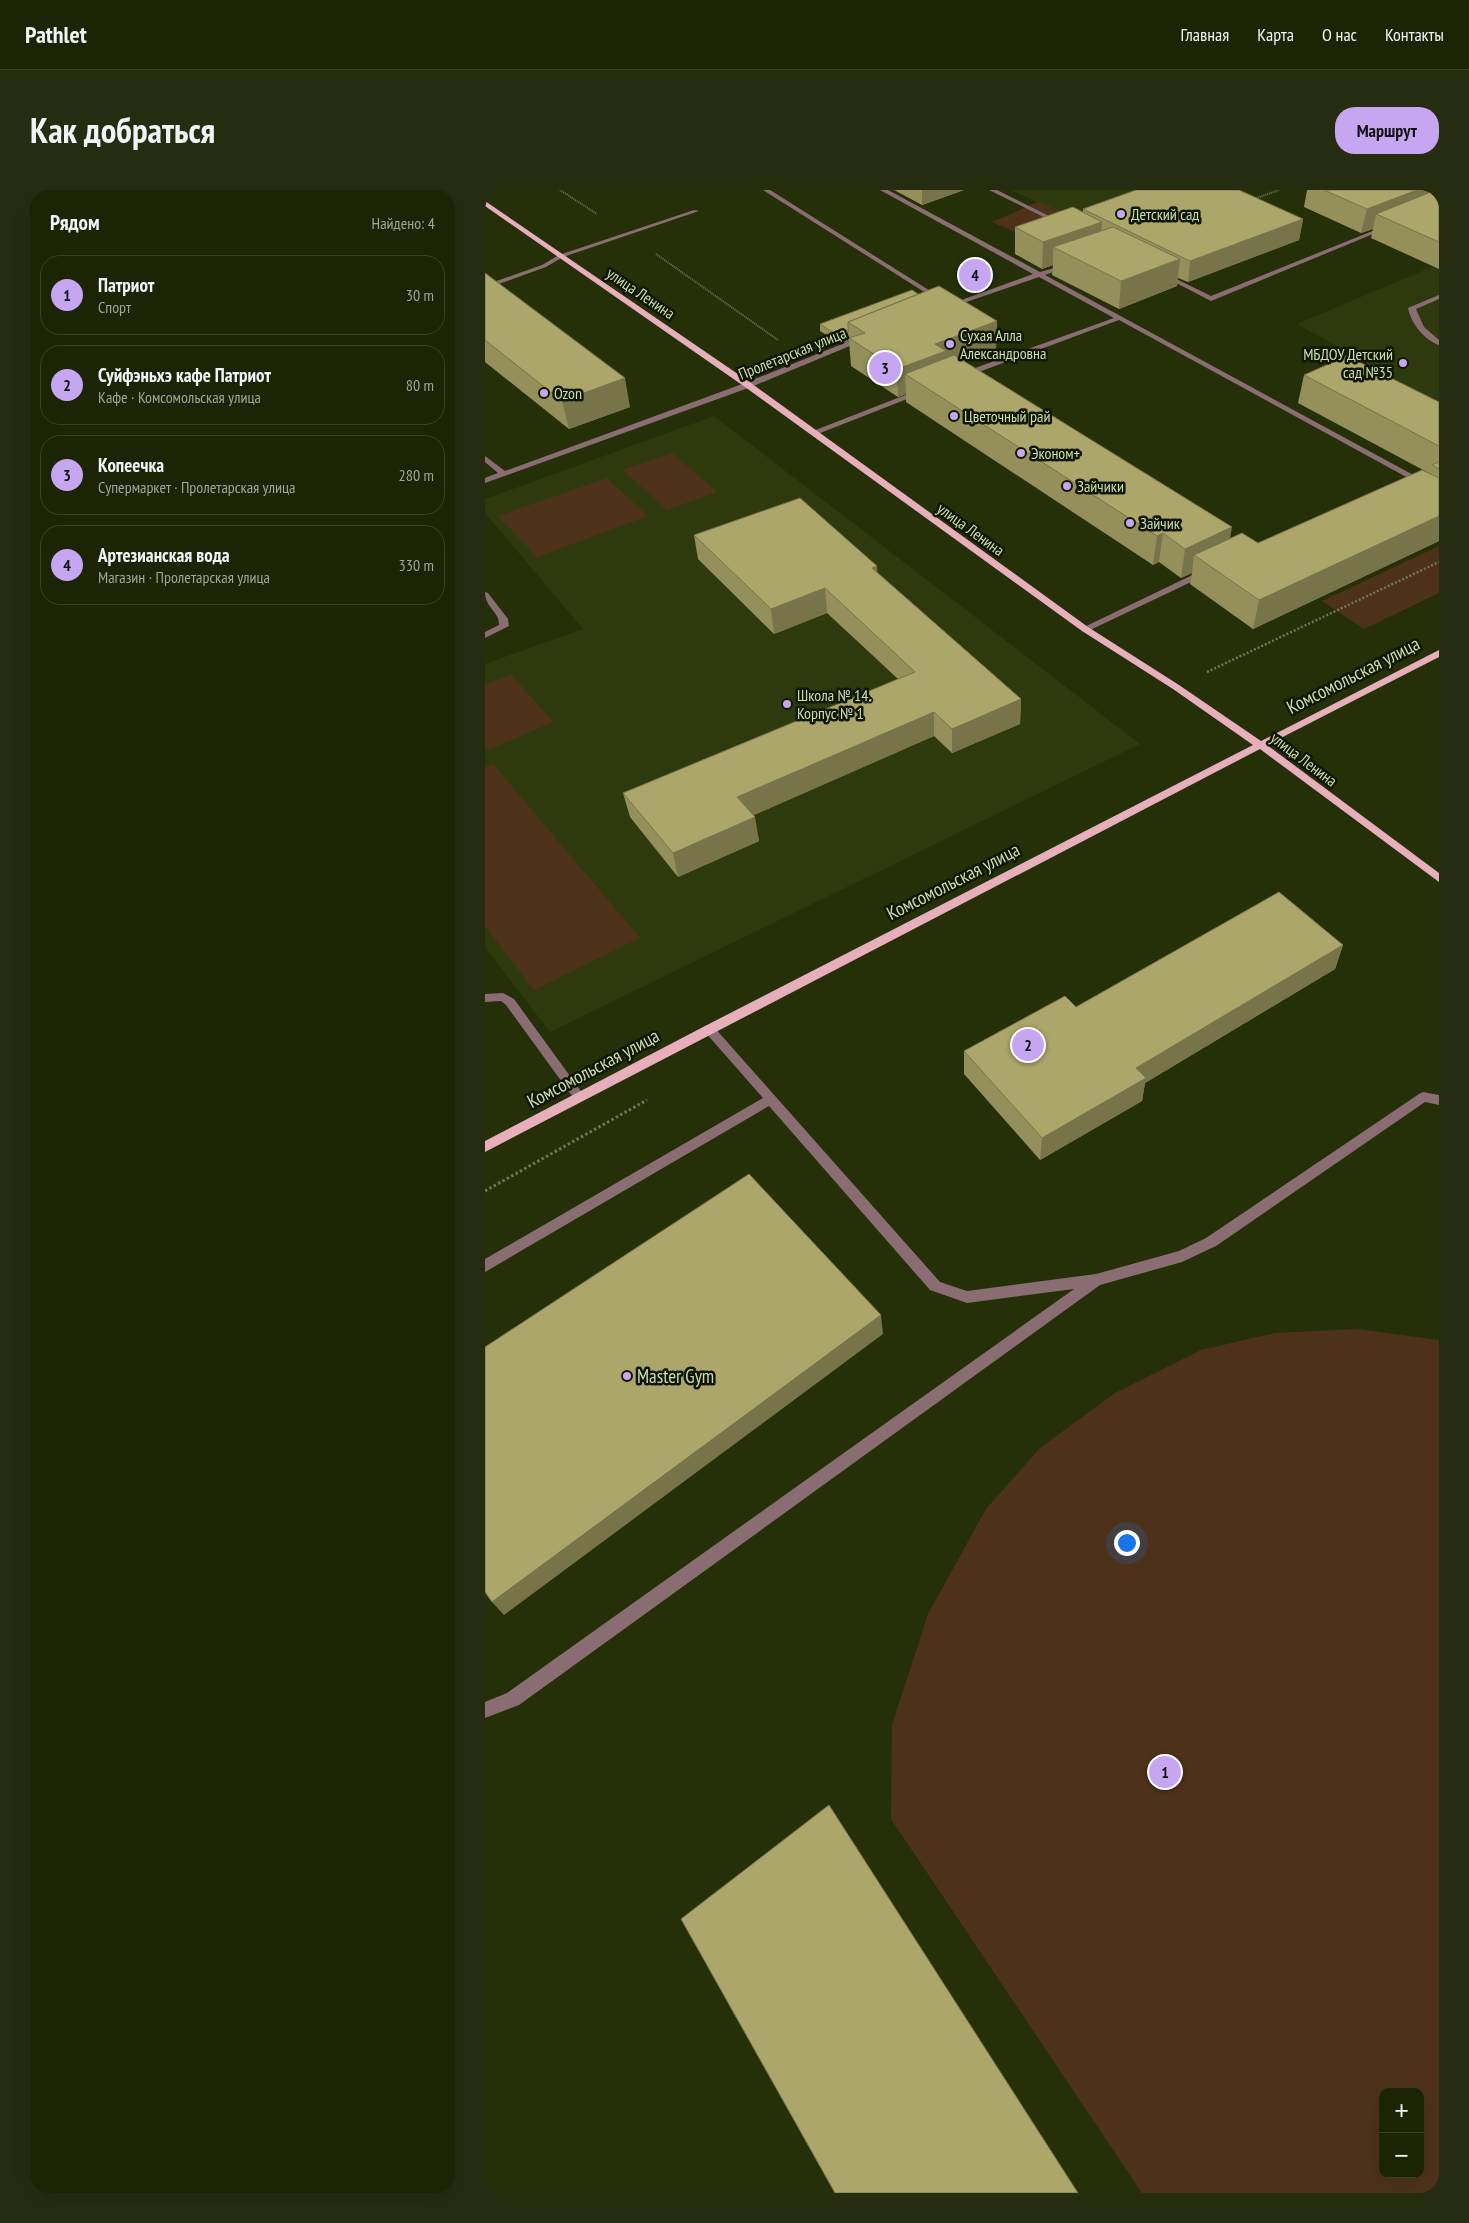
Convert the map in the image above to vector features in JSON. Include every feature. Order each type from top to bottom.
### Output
[{"type":"main road","name":"улица Ленина","points":[[485,203],[749,385],[812,433],[1085,629],[1176,686],[1259,744],[1437,875]]},
{"type":"main road","name":"Комсомольская улица","points":[[485,1147],[1259,744],[1439,653]]},
{"type":"street","points":[[766,190],[949,306]]},
{"type":"street","points":[[883,190],[1413,477],[1405,480]]},
{"type":"street","points":[[992,190],[1069,228]]},
{"type":"street","points":[[485,287],[494,281],[544,266],[561,256],[696,211]]},
{"type":"street","points":[[1153,270],[1211,299],[1393,224]]},
{"type":"street","points":[[941,309],[1079,261]]},
{"type":"street","points":[[1439,297],[1412,308],[1413,316],[1432,339],[1439,343]]},
{"type":"street","points":[[961,377],[1119,318]]},
{"type":"street","name":"Пролетарская улица","points":[[485,482],[749,385],[869,337]]},
{"type":"street","points":[[971,374],[987,384]]},
{"type":"street","points":[[812,433],[933,388]]},
{"type":"street","points":[[485,458],[505,475]]},
{"type":"street","points":[[1085,629],[1210,570]]},
{"type":"street","points":[[485,595],[504,619],[504,626],[485,635]]},
{"type":"street","points":[[485,998],[503,997],[510,1002],[579,1097]]},
{"type":"street","points":[[709,1029],[769,1100],[935,1286],[967,1297],[1096,1280],[1182,1256],[1211,1242],[1423,1097],[1439,1100]]},
{"type":"street","points":[[485,1266],[769,1100]]},
{"type":"street","points":[[485,1710],[513,1699],[1096,1280]]},
{"type":"path","points":[[560,190],[627,234],[807,361]]},
{"type":"path","points":[[1251,200],[1279,190]]},
{"type":"path","points":[[1176,686],[1439,562]]},
{"type":"shaded area","name":"Детский сад","points":[[1011,190],[1243,190],[1115,239]]},
{"type":"shaded area","points":[[1038,202],[1078,218],[1031,239],[992,222]]},
{"type":"shaded area","name":"МБДОУ Детский сад №35","points":[[1439,264],[1439,403],[1297,324]]},
{"type":"shaded area","name":"Школа № 14. Корпус № 1","points":[[714,416],[1140,744],[550,1032],[485,947],[485,664],[583,629],[485,513],[485,499]]},
{"type":"shaded area","points":[[672,453],[717,492],[667,510],[623,470]]},
{"type":"shaded area","points":[[607,478],[648,516],[537,557],[498,516]]},
{"type":"shaded area","points":[[1439,546],[1439,593],[1364,629],[1322,601]]},
{"type":"shaded area","points":[[511,675],[554,722],[485,751],[485,685]]},
{"type":"shaded area","points":[[493,764],[640,938],[534,990],[485,926],[485,767]]},
{"type":"shaded area","points":[[1357,1329],[1439,1340],[1439,2193],[1142,2193],[891,1819],[892,1725],[928,1614],[986,1509],[1040,1448],[1115,1393],[1201,1350],[1275,1333]]},
{"type":"building","points":[[1136,190],[1239,190],[1303,219],[1190,261],[1083,209]]},
{"type":"building","points":[[1324,190],[1417,190],[1367,209]]},
{"type":"building","points":[[1439,190],[1439,242],[1376,214]]},
{"type":"building","points":[[1073,207],[1102,222],[1043,242],[1015,227]]},
{"type":"building","points":[[1113,227],[1180,259],[1121,281],[1053,247]]},
{"type":"building","points":[[485,273],[625,378],[562,401],[485,340]]},
{"type":"building","points":[[939,286],[997,321],[935,344],[946,351],[897,369],[849,338],[865,333],[848,322]]},
{"type":"building","points":[[912,290],[918,294],[848,322],[848,333],[840,337],[820,324]]},
{"type":"building","points":[[954,355],[1232,527],[1185,549],[1163,533],[1157,536],[905,374]]},
{"type":"building","points":[[1347,356],[1439,402],[1439,446],[1304,375]]},
{"type":"building","points":[[1439,462],[1439,469],[1432,465]]},
{"type":"building","points":[[1422,470],[1439,478],[1439,516],[1259,600],[1194,555],[1242,533],[1258,543]]},
{"type":"building","points":[[800,498],[877,566],[872,568],[1021,699],[952,729],[934,712],[737,797],[755,817],[673,853],[623,793],[915,672],[825,588],[771,609],[694,535]]},
{"type":"building","points":[[1279,892],[1343,945],[1136,1068],[1146,1078],[1042,1138],[964,1051],[1065,996],[1076,1007]]},
{"type":"building","points":[[749,1174],[881,1315],[492,1602],[485,1592],[485,1347]]},
{"type":"building","points":[[829,1805],[1078,2193],[835,2193],[681,1919]]},
{"type":"place","name":"Детский сад","points":[[1121,214]]},
{"type":"place","name":"Артезианская вода","points":[[975,275]]},
{"type":"place","name":"Сухая Алла Александровна","points":[[950,344]]},
{"type":"place","name":"МБДОУ Детский сад №35","points":[[1403,363]]},
{"type":"place","name":"Копеечка","points":[[885,368]]},
{"type":"place","name":"Ozon","points":[[544,393]]},
{"type":"place","name":"Цветочный рай","points":[[954,416]]},
{"type":"place","name":"Эконом+","points":[[1021,453]]},
{"type":"place","name":"Зайчики","points":[[1067,486]]},
{"type":"place","name":"Зайчик","points":[[1130,523]]},
{"type":"place","name":"Школа № 14. Корпус № 1","points":[[787,704]]},
{"type":"place","name":"Суйфэньхэ кафе Патриот","points":[[1028,1045]]},
{"type":"place","name":"Master Gym","points":[[627,1376]]},
{"type":"place","name":"Патриот","points":[[1165,1772]]}]
